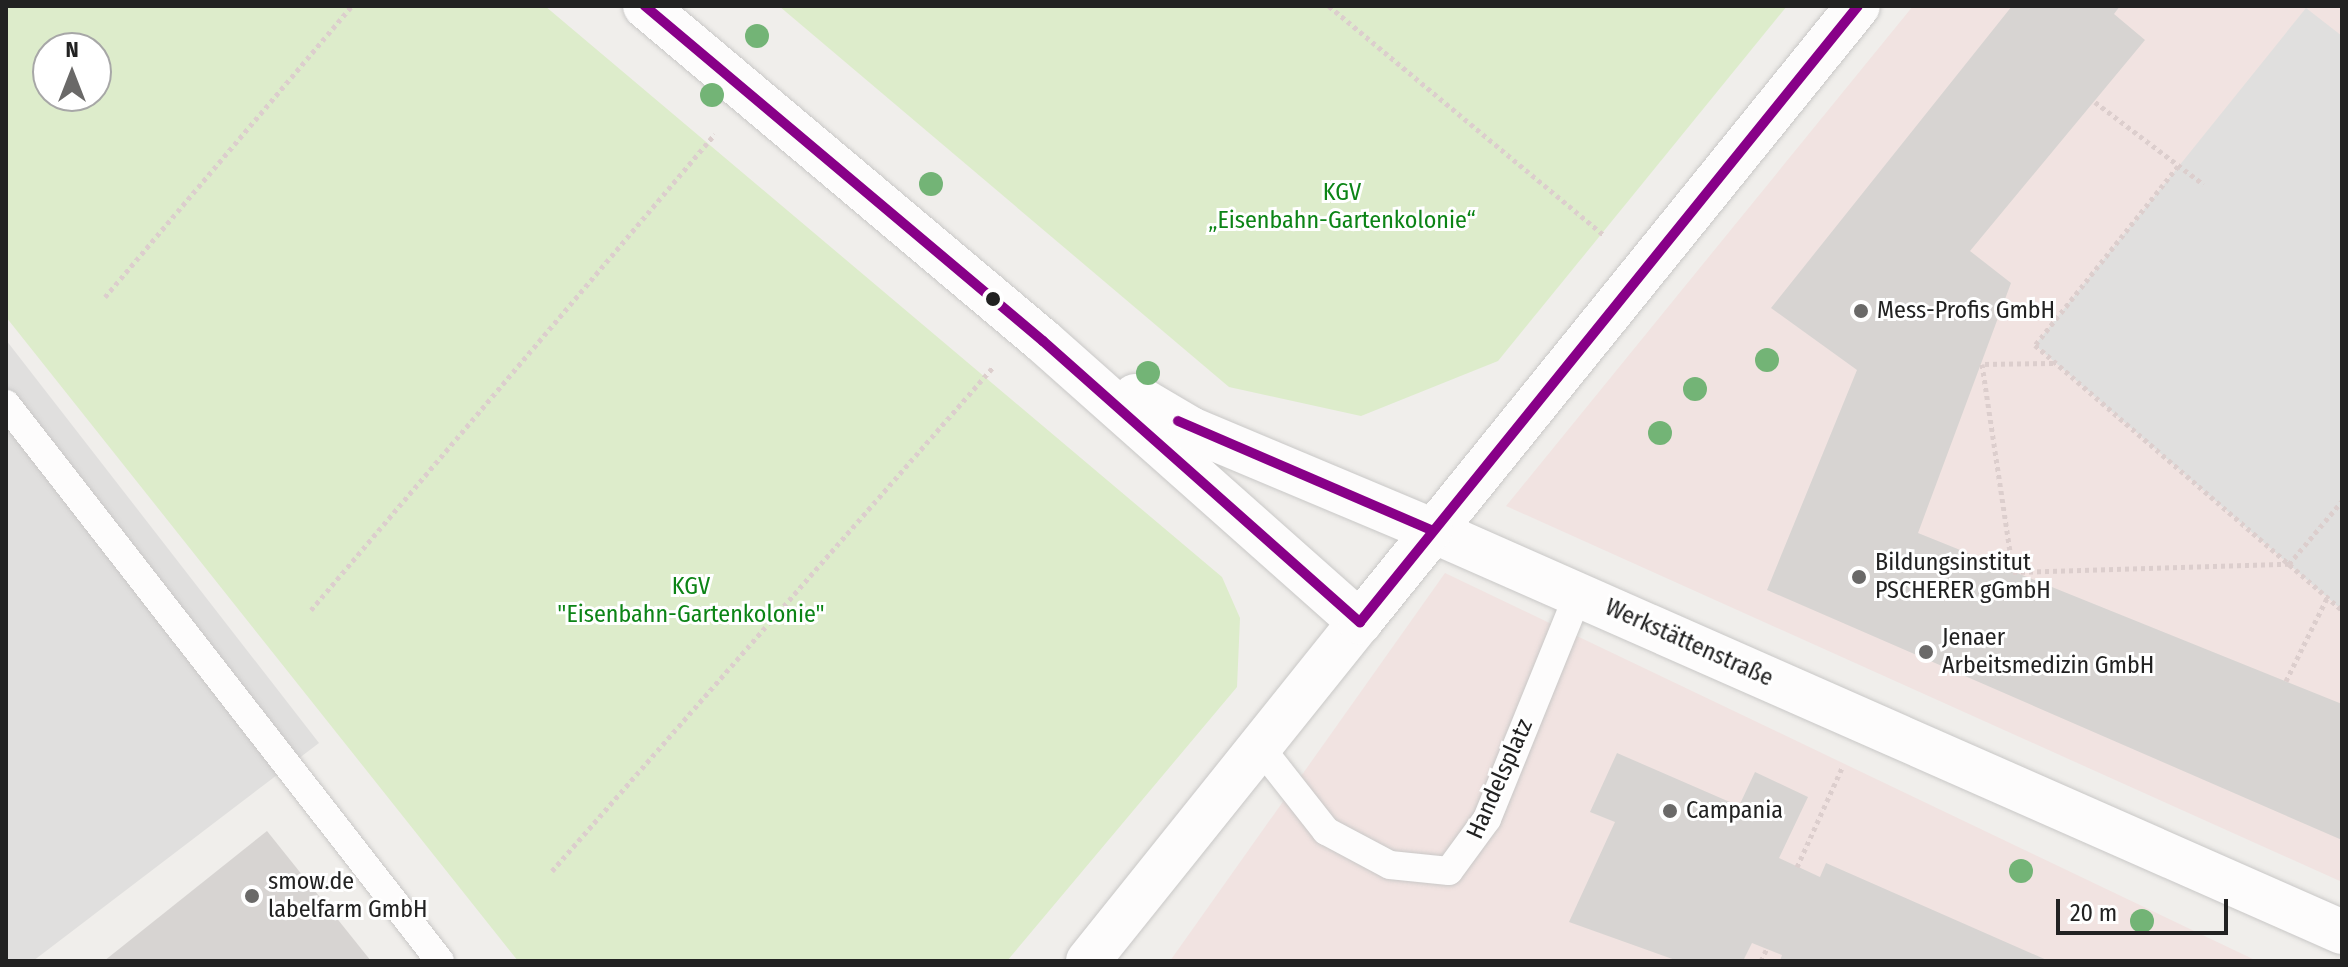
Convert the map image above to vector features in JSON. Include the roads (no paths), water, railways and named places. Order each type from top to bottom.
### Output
[{"type":"street","name":"Werkstättenstraße","points":[[645,6],[1043,341],[1360,622]]},
{"type":"street","points":[[1088,961],[1431,530],[1858,6]]},
{"type":"street","name":"Werkstättenstraße","points":[[1043,341],[1191,429],[1431,530],[2342,932]]},
{"type":"lane","points":[[6,404],[440,961]]},
{"type":"lane","name":"Handelsplatz","points":[[1260,747],[1326,831],[1390,865],[1449,871],[1487,819],[1578,595]]},
{"type":"place","name":"Mess-Profis GmbH","points":[[1861,311]]},
{"type":"place","name":"Bildungsinstitut PSCHERER gGmbH","points":[[1859,577]]},
{"type":"place","name":"Jenaer Arbeitsmedizin GmbH","points":[[1926,652]]},
{"type":"place","name":"Campania","points":[[1670,811]]},
{"type":"place","name":"smow.de labelfarm GmbH","points":[[252,896]]},
{"type":"park label","name":"KGV „Eisenbahn-Gartenkolonie“","points":[[1342,207]]},
{"type":"park label","name":"KGV \"Eisenbahn-Gartenkolonie\"","points":[[691,601]]}]
